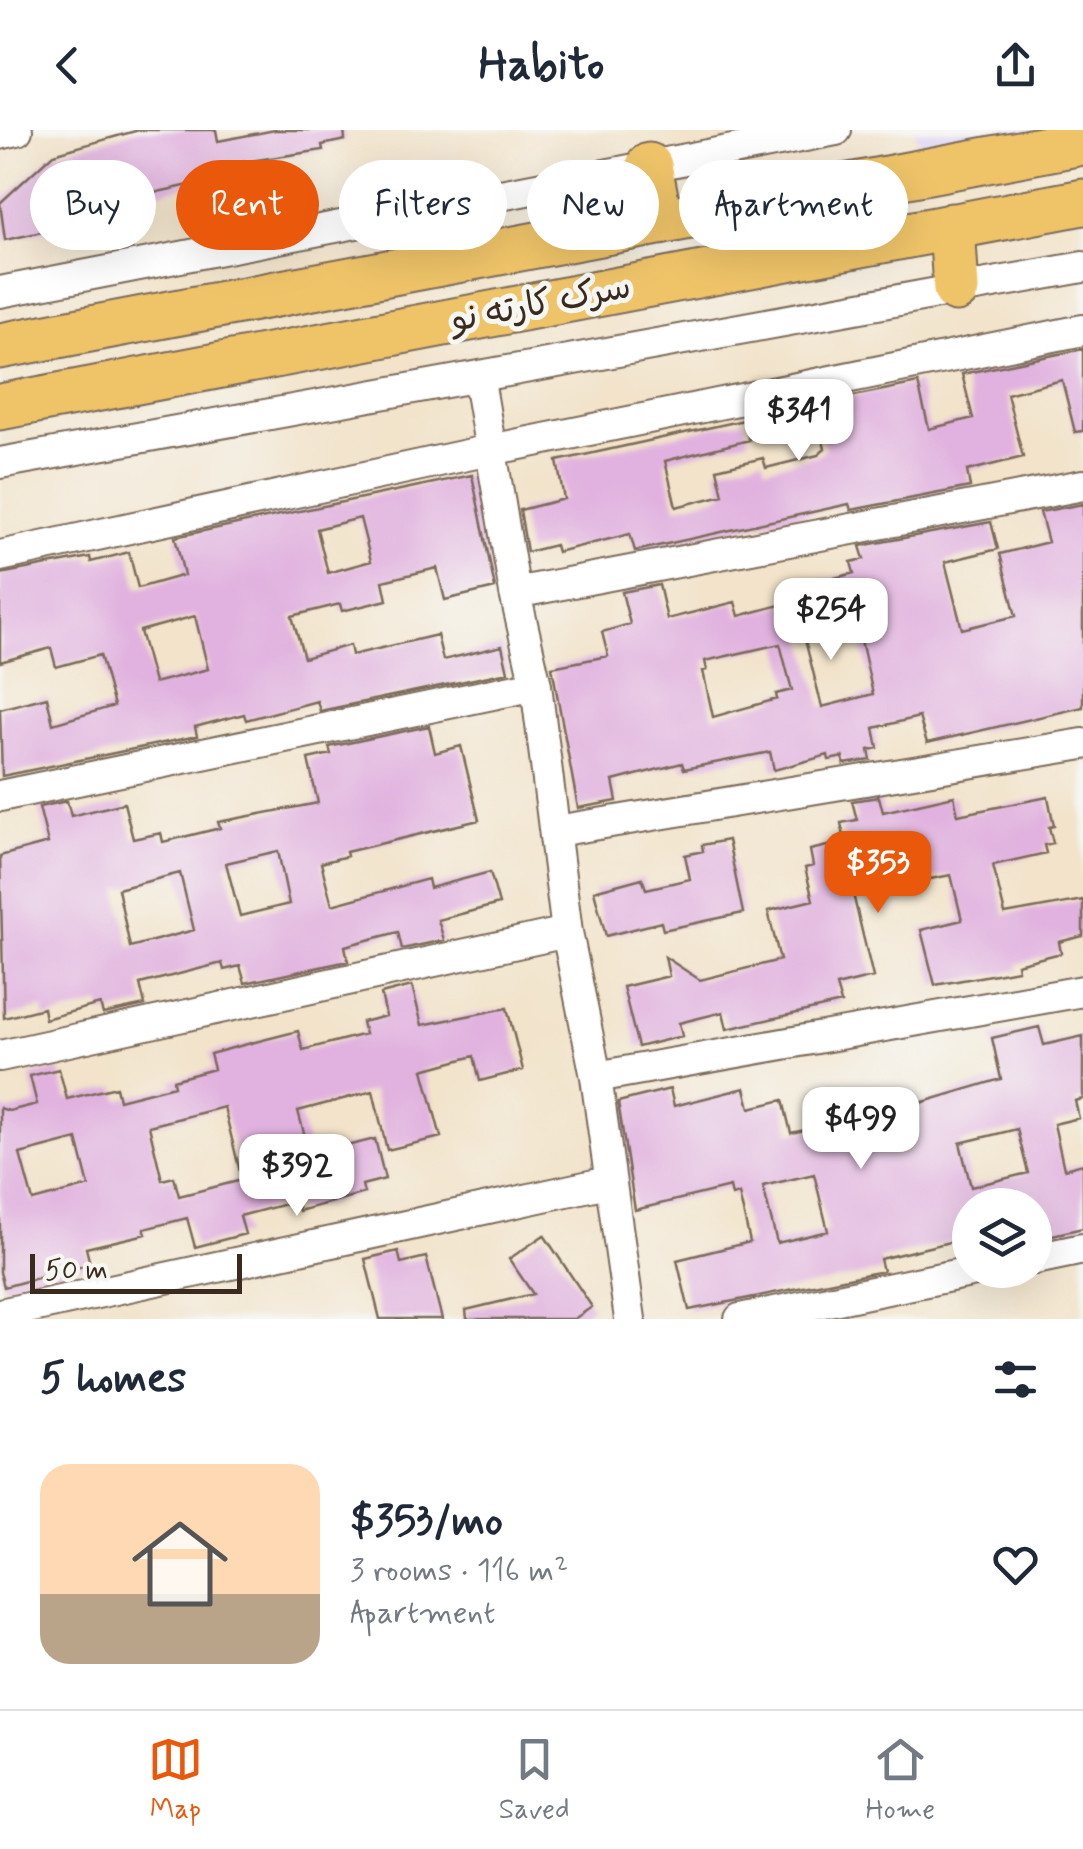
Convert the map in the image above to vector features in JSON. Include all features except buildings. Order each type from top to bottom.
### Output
[{"type":"highway","name":"سرک کارته نو","points":[[0,346],[1083,142]]},
{"type":"highway","name":"سرک کارته نو","points":[[0,407],[1083,202]]},
{"type":"highway","points":[[659,217],[660,222]]},
{"type":"highway","points":[[952,226],[956,289]]},
{"type":"street","points":[[0,134],[17,130]]},
{"type":"street","points":[[659,164],[836,130]]},
{"type":"street","points":[[0,292],[527,190]]},
{"type":"street","points":[[0,462],[478,380],[612,351],[1083,266]]},
{"type":"street","points":[[0,556],[490,450],[1083,330]]},
{"type":"street","points":[[478,380],[515,594],[536,685],[567,932],[596,1077],[630,1319]]},
{"type":"street","points":[[515,594],[1083,486]]},
{"type":"street","points":[[0,796],[536,685]]},
{"type":"street","points":[[556,831],[1083,744]]},
{"type":"street","points":[[0,1056],[567,932]]},
{"type":"street","points":[[596,1077],[1083,992]]},
{"type":"street","points":[[0,1314],[608,1182]]},
{"type":"street","points":[[1052,1255],[1083,1249]]},
{"type":"street","points":[[740,1319],[952,1276]]},
{"type":"shaded area","points":[[916,130],[1039,130],[920,153]]}]
